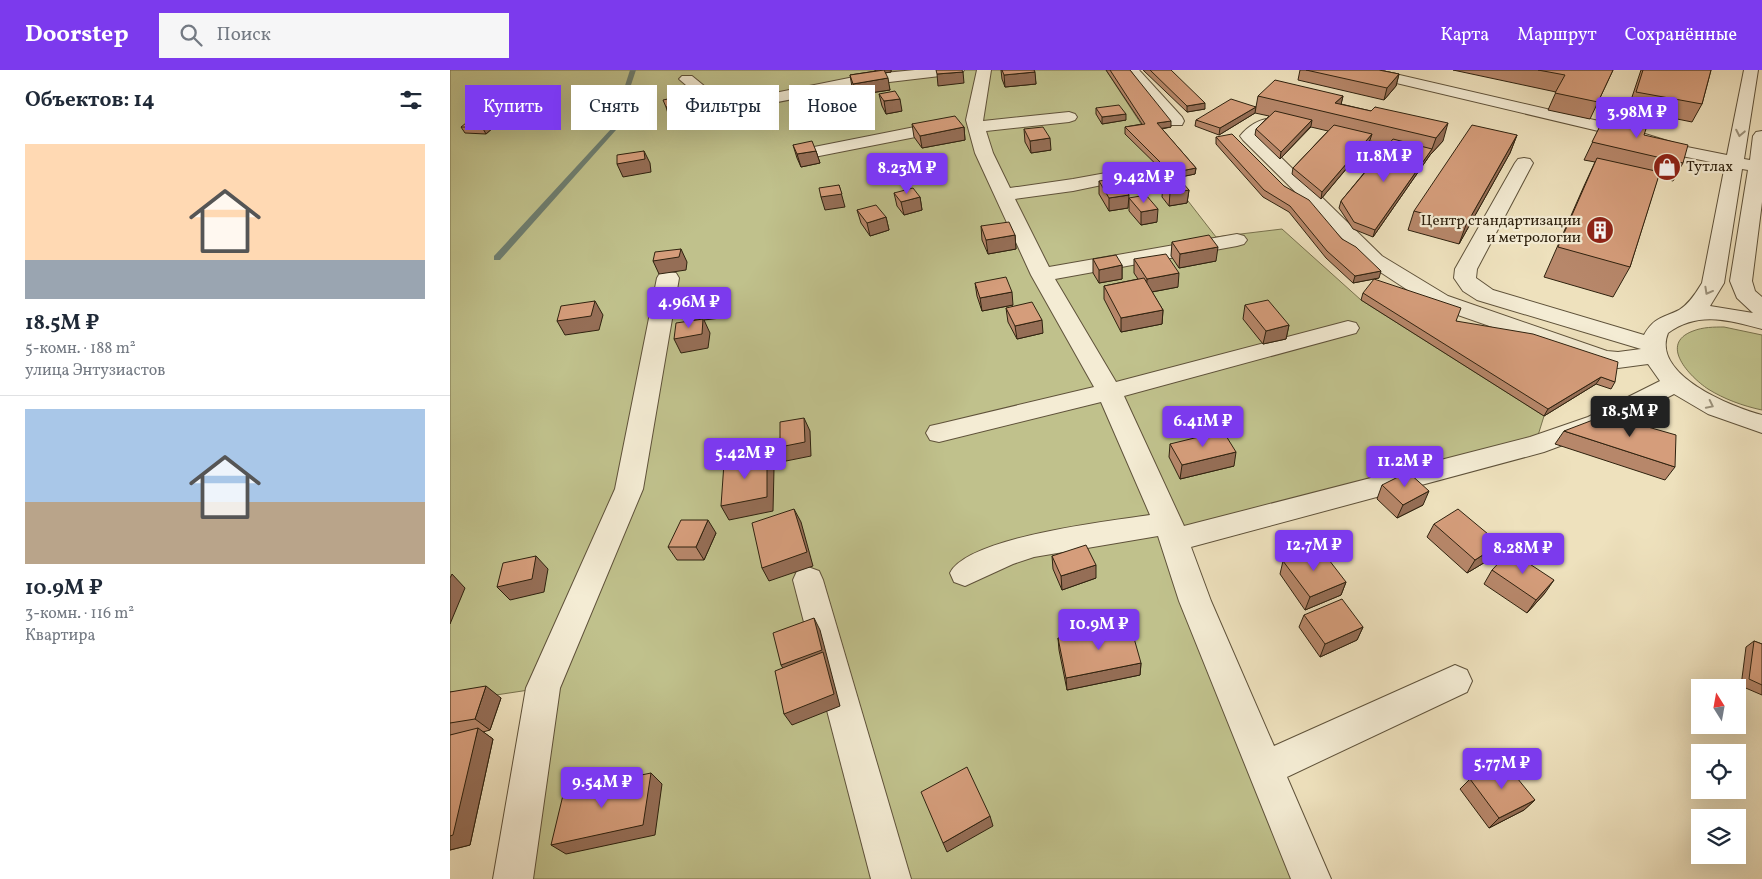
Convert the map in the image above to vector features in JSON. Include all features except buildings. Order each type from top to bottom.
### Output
[{"type":"street","points":[[687,79],[722,108],[862,75],[957,70]]},
{"type":"street","points":[[984,70],[975,124],[984,153],[1042,275],[1109,392],[1171,532],[1195,601],[1311,879]]},
{"type":"street","points":[[1131,70],[1176,121]]},
{"type":"street","points":[[1359,70],[1616,130],[1683,151],[1758,167]]},
{"type":"street","points":[[1687,314],[1703,300],[1713,283],[1751,70]]},
{"type":"street","points":[[809,153],[975,124],[1069,117]]},
{"type":"street","points":[[1267,123],[1249,136],[1375,260],[1440,302],[1604,358],[1618,360],[1654,350]]},
{"type":"street","points":[[1762,136],[1741,281],[1745,292],[1762,309]]},
{"type":"street","points":[[1524,163],[1466,269],[1465,278],[1471,286],[1485,295],[1654,350]]},
{"type":"street","points":[[1003,195],[1073,185],[1150,170]]},
{"type":"street","points":[[1042,275],[1237,240]]},
{"type":"street","points":[[513,879],[543,688],[629,489],[668,278]]},
{"type":"street","points":[[1762,322],[1741,316],[1687,314],[1668,320],[1656,331],[1654,350],[1661,366],[1676,383],[1704,402],[1738,418],[1762,424]]},
{"type":"street","points":[[939,433],[1109,392],[1348,328]]},
{"type":"street","points":[[965,573],[1003,555],[1034,545],[1171,532],[1535,445],[1597,423],[1676,383]]},
{"type":"street","points":[[808,580],[891,879]]},
{"type":"street","points":[[1265,770],[1455,681]]},
{"type":"green space","points":[[450,70],[1106,70],[1145,130],[1126,134],[1171,179],[1216,237],[1282,229],[1361,300],[1544,416],[1535,445],[1174,540],[1311,879],[513,879],[542,688],[450,702]]},
{"type":"green space","points":[[1724,327],[1762,335],[1762,410],[1734,402],[1708,389],[1693,377],[1681,360],[1678,344],[1683,337],[1701,329]]},
{"type":"waterway","points":[[497,258],[614,129],[633,70]]},
{"type":"place","name":"Тутлах","points":[[1667,167]]},
{"type":"place","name":"Центр стандартизации и метрологии","points":[[1600,230]]}]
